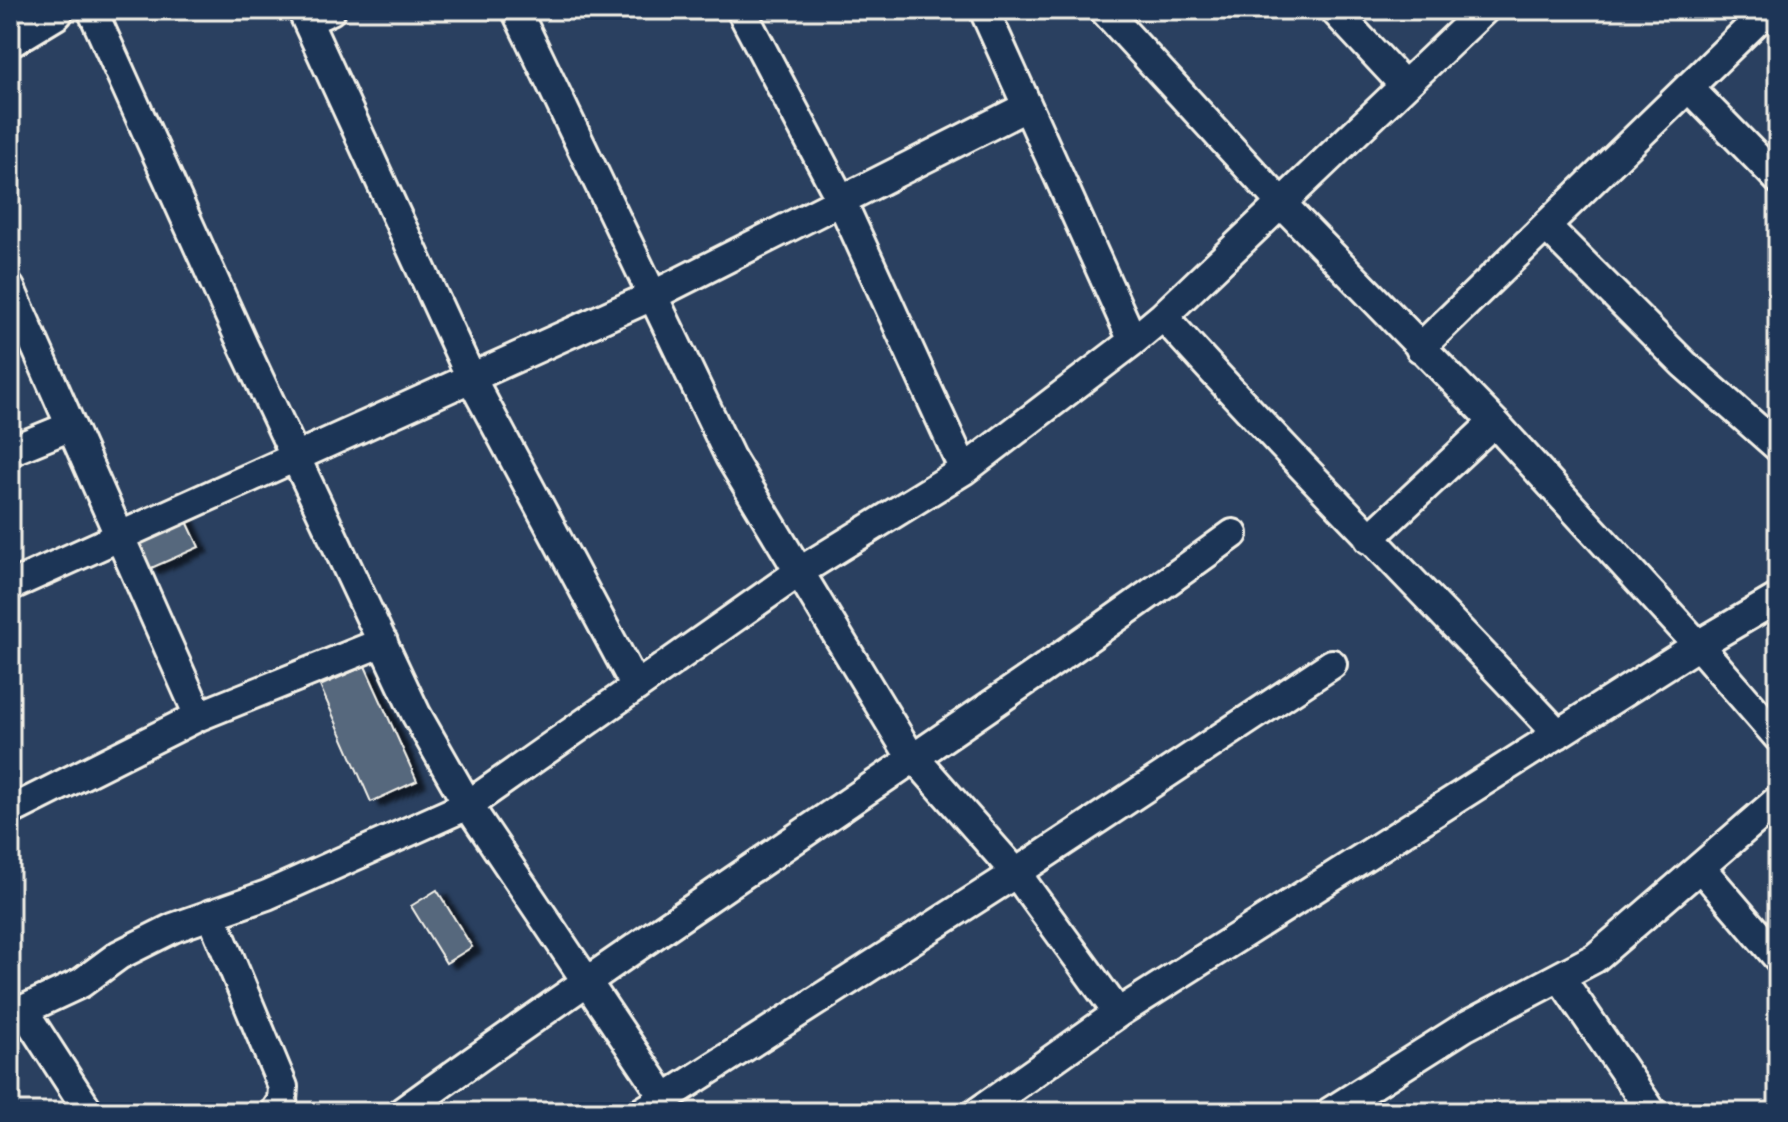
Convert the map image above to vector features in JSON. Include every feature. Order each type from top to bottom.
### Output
[{"type":"main road","points":[[10,36],[53,10]]},
{"type":"street","points":[[92,10],[416,714],[468,805],[585,979],[654,1105],[1016,873],[1332,664]]},
{"type":"street","points":[[516,10],[730,457],[799,572],[914,760],[1016,873],[1118,1013]]},
{"type":"street","points":[[741,10],[840,198],[964,470]]},
{"type":"street","points":[[984,10],[1133,341]]},
{"type":"street","points":[[1104,10],[1282,204],[1494,422],[1778,737]]},
{"type":"street","points":[[1334,10],[1404,85]]},
{"type":"street","points":[[89,1112],[17,1009],[81,983],[119,955],[146,941],[267,895],[468,805],[799,572],[964,470],[1163,316],[1484,10]]},
{"type":"street","points":[[1420,348],[1768,10]]},
{"type":"street","points":[[313,14],[472,380],[636,687]]},
{"type":"street","points":[[1689,88],[1778,179]]},
{"type":"street","points":[[10,586],[295,455],[472,380],[652,296],[840,198],[1026,107]]},
{"type":"street","points":[[1546,226],[1684,364],[1778,447]]},
{"type":"street","points":[[10,288],[199,716]]},
{"type":"street","points":[[1163,316],[1369,539],[1558,734]]},
{"type":"street","points":[[1369,539],[1494,422]]},
{"type":"street","points":[[10,451],[71,426]]},
{"type":"street","points":[[402,1112],[585,979],[914,760],[1233,534]]},
{"type":"street","points":[[978,1112],[1118,1013],[1698,645],[1778,598]]},
{"type":"street","points":[[10,811],[199,716],[383,642]]},
{"type":"street","points":[[1330,1112],[1466,1026],[1595,958],[1778,800]]},
{"type":"street","points":[[1701,868],[1778,958]]},
{"type":"street","points":[[211,914],[283,1087],[283,1108]]},
{"type":"street","points":[[1560,977],[1652,1112]]},
{"type":"building","points":[[184,515],[199,547],[149,569],[135,537]]},
{"type":"building","points":[[365,666],[417,781],[371,802],[320,686]]},
{"type":"building","points":[[437,890],[472,947],[446,963],[411,906]]}]
